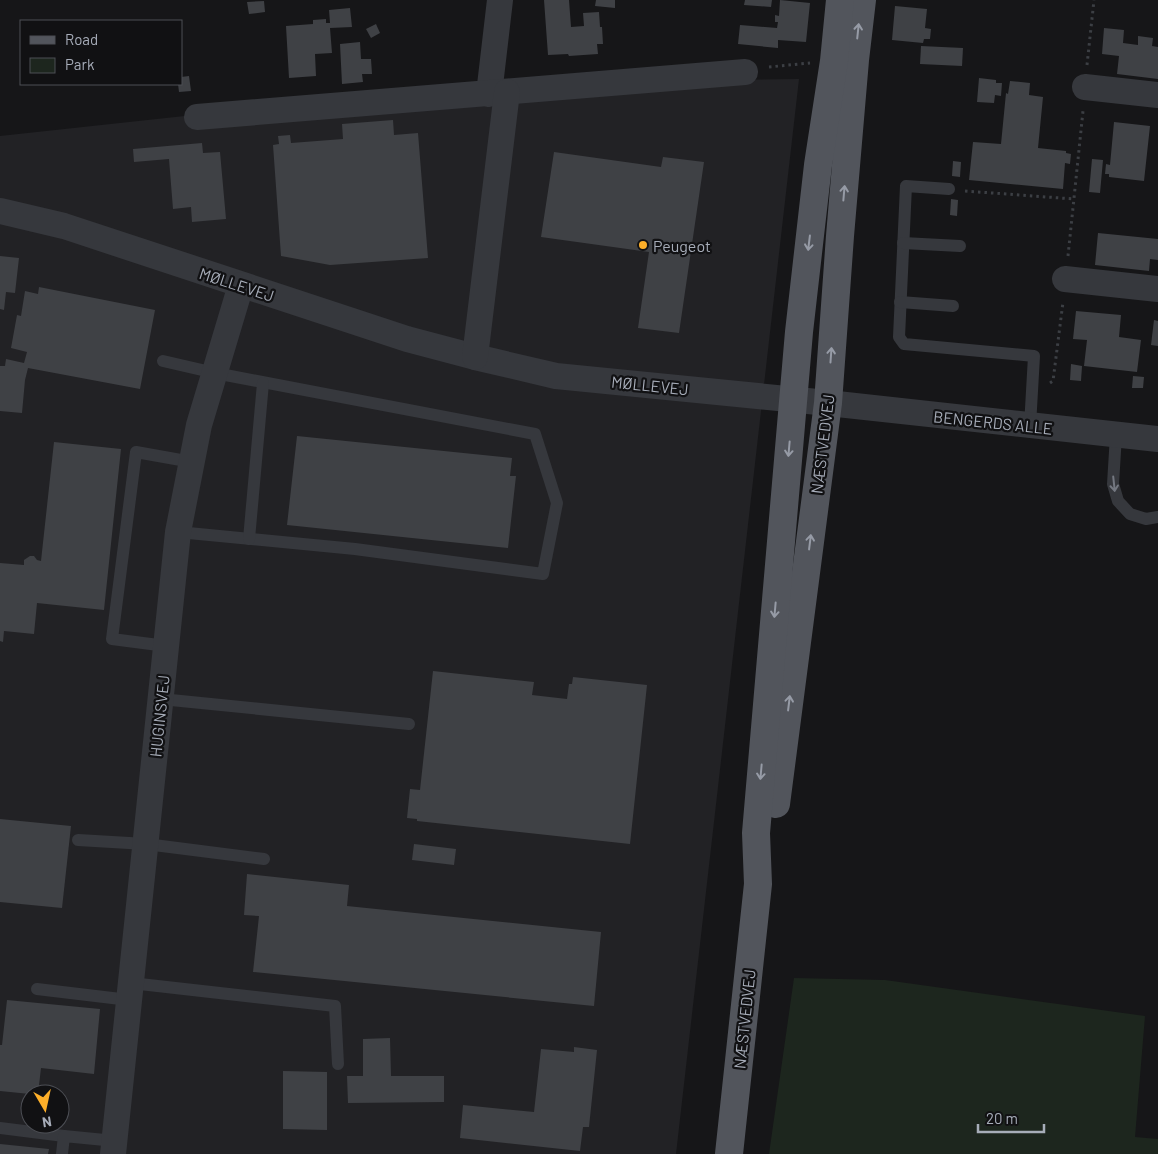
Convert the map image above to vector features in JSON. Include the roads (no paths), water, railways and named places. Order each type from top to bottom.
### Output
[{"type":"main road","name":"NÆSTVEDVEJ","points":[[730,1154],[758,884],[756,833],[799,332],[818,165],[834,61],[840,0]]},
{"type":"main road","name":"NÆSTVEDVEJ","points":[[758,884],[772,833],[828,404],[840,236],[862,0]]},
{"type":"street","points":[[474,357],[498,93],[500,0]]},
{"type":"street","points":[[197,118],[745,72]]},
{"type":"street","points":[[1085,87],[1158,95]]},
{"type":"street","name":"MØLLEVEJ","points":[[0,211],[64,226],[407,339],[474,357],[556,376],[828,404]]},
{"type":"street","points":[[1065,279],[1158,289]]},
{"type":"street","name":"HUGINSVEJ","points":[[114,1147],[178,532],[199,425],[241,285]]},
{"type":"street","name":"BENGERDS ALLE","points":[[828,404],[1158,439]]},
{"type":"lane","points":[[949,190],[906,186],[899,337],[904,344],[1034,356],[1030,426]]},
{"type":"lane","points":[[903,243],[960,246]]},
{"type":"lane","points":[[900,302],[953,306]]},
{"type":"lane","points":[[163,361],[263,383],[535,434],[557,503],[543,574],[355,549],[178,532]]},
{"type":"lane","points":[[249,539],[263,383]]},
{"type":"lane","points":[[1116,435],[1113,484],[1118,501],[1130,514],[1146,519],[1158,517]]},
{"type":"lane","points":[[166,646],[112,640],[136,452],[192,462]]},
{"type":"lane","points":[[161,699],[409,724]]},
{"type":"lane","points":[[78,840],[146,844],[264,859]]},
{"type":"lane","points":[[37,989],[130,991],[336,1006],[338,1064]]},
{"type":"lane","points":[[0,1128],[64,1136],[114,1147]]},
{"type":"lane","points":[[62,1154],[64,1136]]},
{"type":"place","name":"Peugeot","points":[[643,245]]}]
